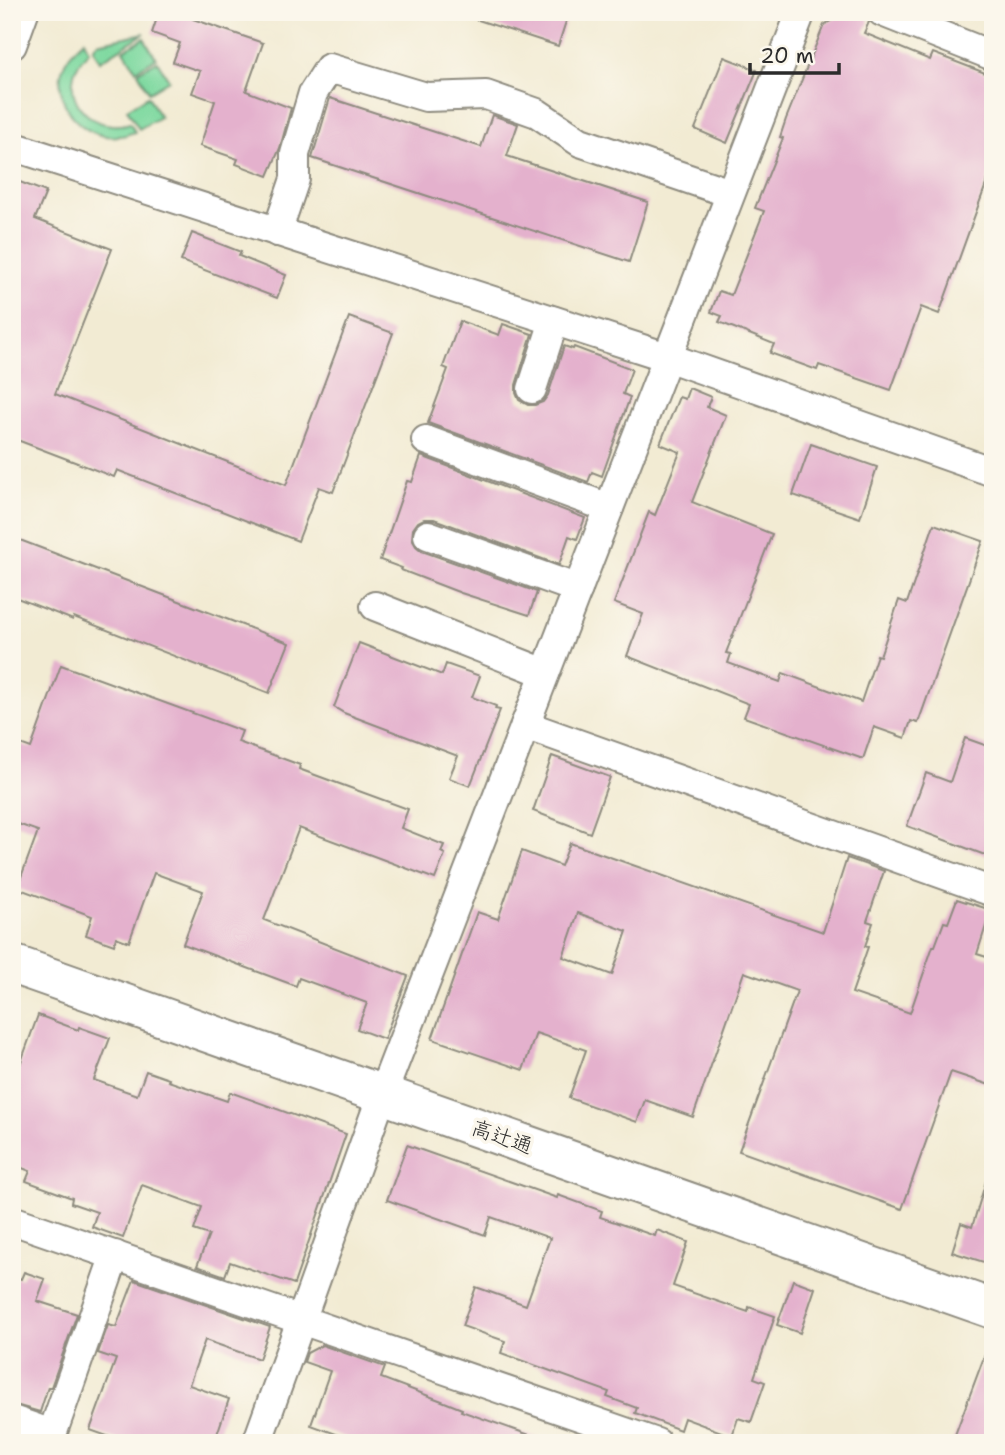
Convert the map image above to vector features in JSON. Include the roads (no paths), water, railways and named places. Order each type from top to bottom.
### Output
[{"type":"street","points":[[12,45],[24,12]]},
{"type":"street","points":[[257,1443],[382,1095],[801,12]]},
{"type":"street","points":[[882,12],[993,56]]},
{"type":"street","points":[[277,232],[295,179],[295,154],[313,93],[329,68],[426,97],[486,95],[537,113],[580,142],[730,193]]},
{"type":"street","points":[[12,146],[667,357],[993,472]]},
{"type":"street","points":[[532,389],[554,321]]},
{"type":"street","points":[[426,440],[608,508]]},
{"type":"street","points":[[428,535],[578,589]]},
{"type":"street","points":[[375,606],[545,673]]},
{"type":"street","points":[[525,725],[993,892]]},
{"type":"street","name":"高辻通","points":[[12,964],[993,1309]]},
{"type":"street","points":[[12,1220],[657,1443]]},
{"type":"street","points":[[12,1420],[51,1438],[115,1255]]}]
